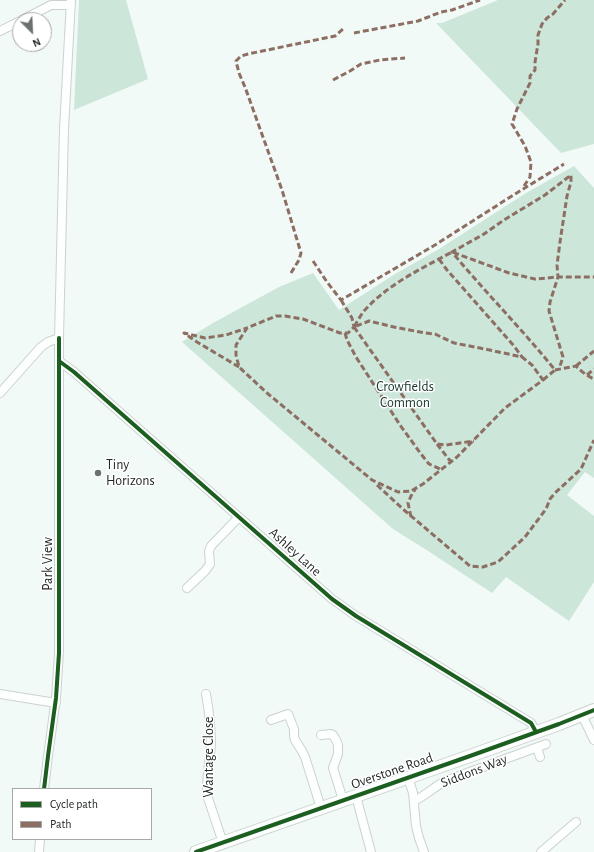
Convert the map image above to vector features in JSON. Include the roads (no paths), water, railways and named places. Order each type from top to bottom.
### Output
[{"type":"street","points":[[37,12],[51,5],[71,2]]},
{"type":"street","name":"Park View","points":[[44,788],[56,703],[59,634],[59,338],[64,129],[71,2]]},
{"type":"street","points":[[0,31],[12,25]]},
{"type":"street","points":[[0,393],[41,346],[59,338]]},
{"type":"street","name":"Ashley Lane","points":[[59,361],[74,372],[316,586],[342,607],[531,723],[536,732]]},
{"type":"street","points":[[187,588],[205,571],[210,564],[209,551],[211,546],[239,517]]},
{"type":"street","points":[[0,694],[56,703]]},
{"type":"street","name":"Wantage Close","points":[[206,694],[211,731],[211,746],[206,787],[207,795],[223,843]]},
{"type":"street","name":"Overstone Road","points":[[196,852],[536,732],[594,710]]},
{"type":"street","points":[[271,720],[288,714],[294,729],[295,740],[302,751],[321,808]]},
{"type":"street","points":[[582,715],[594,740]]},
{"type":"street","points":[[321,735],[333,735],[338,745],[338,754],[333,768],[343,800]]},
{"type":"street","name":"Siddons Way","points":[[414,801],[445,780],[546,744]]},
{"type":"street","points":[[537,748],[540,757]]},
{"type":"street","points":[[408,777],[413,793],[416,826],[424,852]]},
{"type":"street","points":[[356,796],[371,852]]},
{"type":"street","points":[[541,852],[576,822]]},
{"type":"street","points":[[38,852],[40,840]]},
{"type":"place","name":"Tiny Horizons","points":[[98,473]]},
{"type":"park label","name":"Crowfields Common","points":[[405,396]]}]
